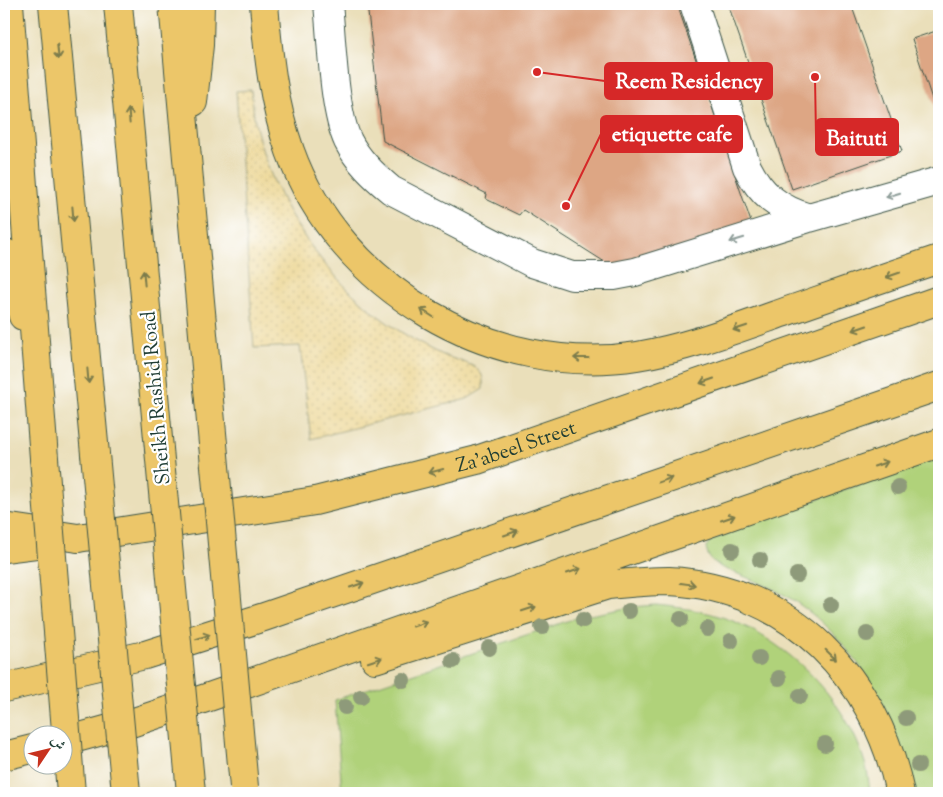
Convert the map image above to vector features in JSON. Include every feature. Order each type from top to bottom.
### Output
[{"type":"main road","points":[[9,4],[71,793]]},
{"type":"main road","points":[[53,4],[126,793]]},
{"type":"main road","name":"Sheikh Rashid Road","points":[[118,4],[191,793]]},
{"type":"main road","points":[[173,4],[244,790]]},
{"type":"main road","points":[[185,140],[196,76],[200,4]]},
{"type":"main road","points":[[264,4],[272,82],[280,118],[290,152],[324,217],[346,245],[372,272],[399,295],[430,315],[462,331],[497,345],[535,354],[572,358],[635,356],[666,350],[738,329],[939,259]]},
{"type":"main road","points":[[4,252],[15,296],[36,347]]},
{"type":"main road","name":"Za'abeel Street","points":[[4,548],[315,501],[468,463],[939,300]]},
{"type":"main road","points":[[4,688],[145,655],[264,617],[939,386]]},
{"type":"main road","points":[[72,739],[131,723],[209,697],[939,443]]},
{"type":"main road","points":[[4,527],[78,538]]},
{"type":"main road","points":[[209,697],[265,693],[292,687],[578,593],[608,585],[670,581],[701,586],[760,604],[812,638],[835,659],[855,683],[885,737],[900,793]]},
{"type":"main road","points":[[4,756],[22,752]]},
{"type":"street","points":[[328,4],[341,120],[348,141],[360,160],[374,176],[391,190],[532,263],[572,276],[614,276],[642,270],[809,218],[939,181]]},
{"type":"street","points":[[694,4],[747,167],[755,182],[778,206],[809,218]]},
{"type":"green space","points":[[939,457],[939,793],[908,793],[897,741],[890,720],[869,679],[855,659],[840,641],[806,609],[788,597],[721,567],[709,557],[706,547],[710,541],[768,516]]},
{"type":"green space","points":[[656,605],[701,611],[733,621],[764,637],[802,665],[818,682],[847,721],[865,763],[870,793],[342,793],[335,700],[579,617],[632,607]]},
{"type":"sand","points":[[251,90],[256,127],[275,185],[305,238],[323,262],[365,305],[389,324],[435,351],[476,368],[482,375],[483,389],[467,399],[311,439],[300,346],[254,348],[236,91]]},
{"type":"building","points":[[367,4],[677,4],[753,228],[619,271],[523,210],[519,215],[486,199],[487,194],[383,141]]},
{"type":"building","points":[[728,4],[851,4],[902,151],[792,189]]},
{"type":"building","points":[[939,30],[939,120],[912,39]]},
{"type":"place","name":"Reem Residency","points":[[537,72]]},
{"type":"place","name":"Baituti","points":[[815,77]]},
{"type":"place","name":"etiquette cafe","points":[[566,206]]}]
